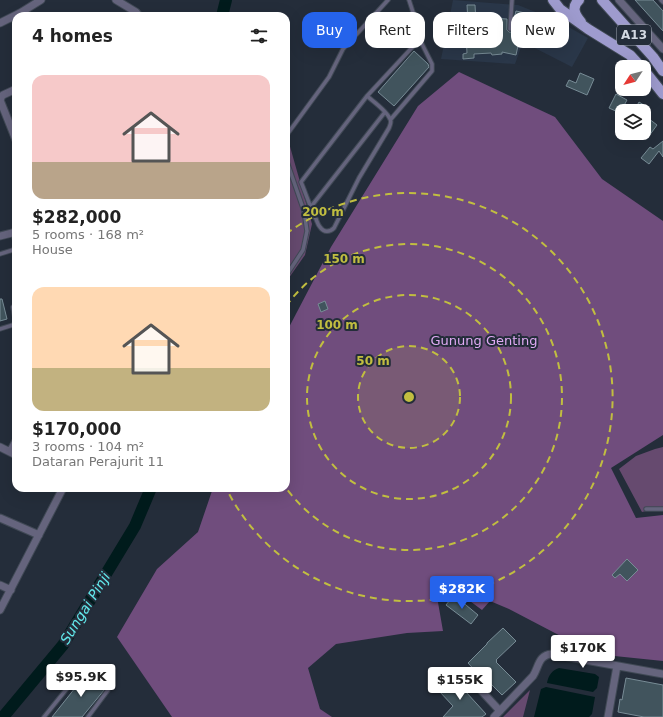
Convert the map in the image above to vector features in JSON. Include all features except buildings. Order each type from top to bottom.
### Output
[{"type":"main road","name":"A13","points":[[553,0],[560,8],[588,29],[630,55],[635,60]]},
{"type":"main road","points":[[579,0],[574,9],[576,17],[588,29]]},
{"type":"main road","points":[[595,0],[605,3]]},
{"type":"main road","name":"A13","points":[[605,3],[653,57],[663,71]]},
{"type":"main road","points":[[651,79],[663,94]]},
{"type":"street","points":[[22,12],[41,0]]},
{"type":"street","points":[[116,0],[136,12]]},
{"type":"street","points":[[619,0],[663,50]]},
{"type":"street","points":[[0,23],[12,17]]},
{"type":"street","points":[[12,91],[2,96],[0,100],[12,130]]},
{"type":"street","points":[[0,236],[12,234]]},
{"type":"street","points":[[0,447],[12,453]]},
{"type":"street","points":[[0,610],[61,492]]},
{"type":"street","points":[[0,518],[38,535]]},
{"type":"street","points":[[0,585],[11,590]]},
{"type":"street","points":[[494,717],[533,676],[540,660],[544,656],[552,654],[663,674]]},
{"type":"street","points":[[608,717],[618,666]]},
{"type":"street","points":[[476,685],[500,711]]},
{"type":"lane","points":[[290,131],[329,77],[343,49],[388,0]]},
{"type":"lane","points":[[409,0],[413,12]]},
{"type":"lane","points":[[510,29],[512,0]]},
{"type":"lane","points":[[367,96],[385,112],[391,123],[359,178],[334,228],[324,231],[320,228],[310,208],[301,182],[367,96],[412,48]]},
{"type":"lane","points":[[390,119],[432,71],[432,64],[424,48]]},
{"type":"lane","points":[[310,208],[385,112]]},
{"type":"lane","points":[[290,171],[304,211],[308,231],[303,250],[290,270]]},
{"type":"lane","points":[[0,254],[12,251]]},
{"type":"lane","points":[[0,329],[12,325]]},
{"type":"lane","points":[[646,509],[663,508]]},
{"type":"lane","points":[[44,717],[82,670],[87,667],[92,668],[108,686],[108,690],[88,717]]},
{"type":"shaded area","points":[[453,0],[518,5],[536,12],[511,12],[511,48],[521,48],[515,64],[441,59],[443,48],[503,48],[503,12],[451,12]]},
{"type":"shaded area","points":[[569,27],[588,38],[572,67],[535,48],[569,48]]},
{"type":"shaded area","points":[[290,147],[312,224],[305,255],[290,276]]},
{"type":"shaded area","points":[[663,447],[663,507],[642,512],[619,469],[636,456]]},
{"type":"shaded area","points":[[559,668],[595,674],[599,677],[597,688],[593,692],[547,683],[548,678],[554,670]]},
{"type":"shaded area","points":[[546,687],[595,697],[592,714],[589,717],[534,717],[541,689]]},
{"type":"shaded area","points":[[530,690],[523,717],[503,717]]},
{"type":"green space","name":"Gunung Genting","points":[[459,72],[555,117],[602,179],[663,221],[663,435],[611,468],[636,518],[663,515],[663,661],[595,654],[509,609],[490,601],[482,610],[451,587],[436,591],[443,631],[407,633],[336,644],[308,668],[320,709],[332,717],[172,717],[117,637],[157,569],[198,532],[212,492],[290,492],[290,325],[331,247],[418,106]]},
{"type":"waterway","name":"Sungai Pinji","points":[[223,12],[226,0]]},
{"type":"waterway","name":"Sungai Pinji","points":[[3,717],[63,645],[135,526],[149,492]]}]
